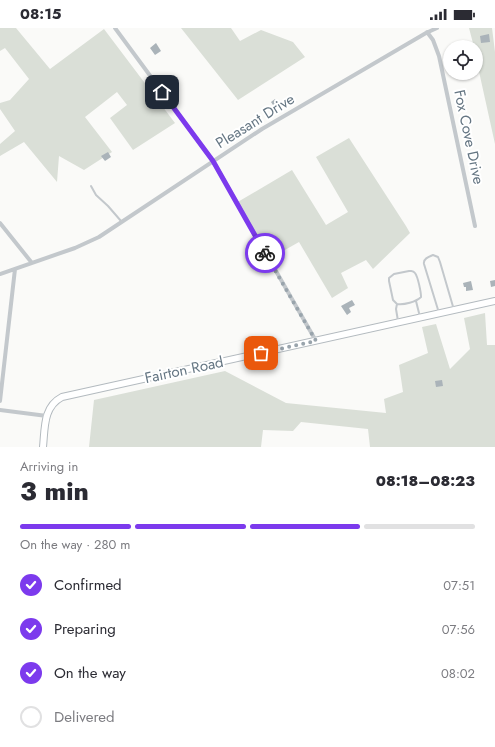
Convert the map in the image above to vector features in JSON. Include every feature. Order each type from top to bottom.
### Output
[{"type":"main road","name":"Fairton Road","points":[[47,416],[52,404],[62,397],[495,301]]},
{"type":"main road","points":[[43,447],[47,416]]},
{"type":"street","points":[[116,28],[213,161],[316,341]]},
{"type":"street","name":"Pleasant Drive","points":[[0,274],[91,241],[262,129],[427,32],[437,28]]},
{"type":"street","name":"Fox Cove Drive","points":[[427,32],[433,40],[440,56],[475,226]]},
{"type":"street","points":[[0,223],[32,263]]},
{"type":"street","points":[[0,402],[15,269]]},
{"type":"street","points":[[0,410],[47,416]]},
{"type":"lane","points":[[91,186],[96,195],[122,222]]},
{"type":"lane","points":[[439,314],[424,264],[424,260],[426,258],[433,255],[438,257],[440,262],[454,311]]},
{"type":"lane","points":[[412,271],[415,273],[421,297],[416,301],[397,304],[393,300],[389,278],[394,274],[412,271]]},
{"type":"lane","points":[[416,301],[420,318]]},
{"type":"lane","points":[[397,304],[396,312],[398,323]]},
{"type":"shaded area","points":[[0,28],[16,28],[50,69],[104,29],[175,123],[133,150],[110,118],[127,105],[117,92],[85,117],[112,152],[84,170],[59,156],[57,182],[24,142],[0,156],[0,144],[15,131],[0,109],[0,103],[10,100],[29,79],[5,48],[0,51]]},
{"type":"shaded area","points":[[181,28],[231,28],[240,41],[261,30],[293,42],[305,57],[238,100]]},
{"type":"shaded area","points":[[469,28],[492,28],[495,52],[495,144],[481,80],[483,80],[483,40],[472,40]]},
{"type":"shaded area","points":[[349,138],[410,233],[373,269],[366,260],[341,273],[348,288],[332,298],[299,242],[269,259],[236,203],[292,170],[326,225],[348,212],[316,157]]},
{"type":"shaded area","points":[[485,313],[487,345],[495,345],[495,447],[370,447],[368,429],[301,422],[293,431],[263,430],[261,447],[89,447],[94,400],[225,371],[286,403],[386,413],[384,399],[403,392],[399,365],[428,353],[422,327],[436,324],[450,369],[470,349],[464,318]]},
{"type":"building","points":[[489,34],[490,42],[483,43],[480,36]]},
{"type":"building","points":[[156,43],[161,51],[155,55],[150,48]]},
{"type":"building","points":[[275,99],[279,105],[275,108],[271,102]]},
{"type":"building","points":[[108,152],[111,157],[105,161],[101,156]]},
{"type":"building","points":[[495,280],[495,286],[491,287],[490,281]]},
{"type":"building","points":[[471,281],[473,290],[466,291],[466,287],[464,287],[463,283]]},
{"type":"building","points":[[352,300],[355,305],[349,308],[351,312],[347,315],[341,306]]},
{"type":"building","points":[[442,380],[443,386],[436,387],[435,381]]},
{"type":"way so far","points":[[261,353],[316,341],[265,253]]},
{"type":"route","points":[[162,92],[213,161],[265,253]]}]
